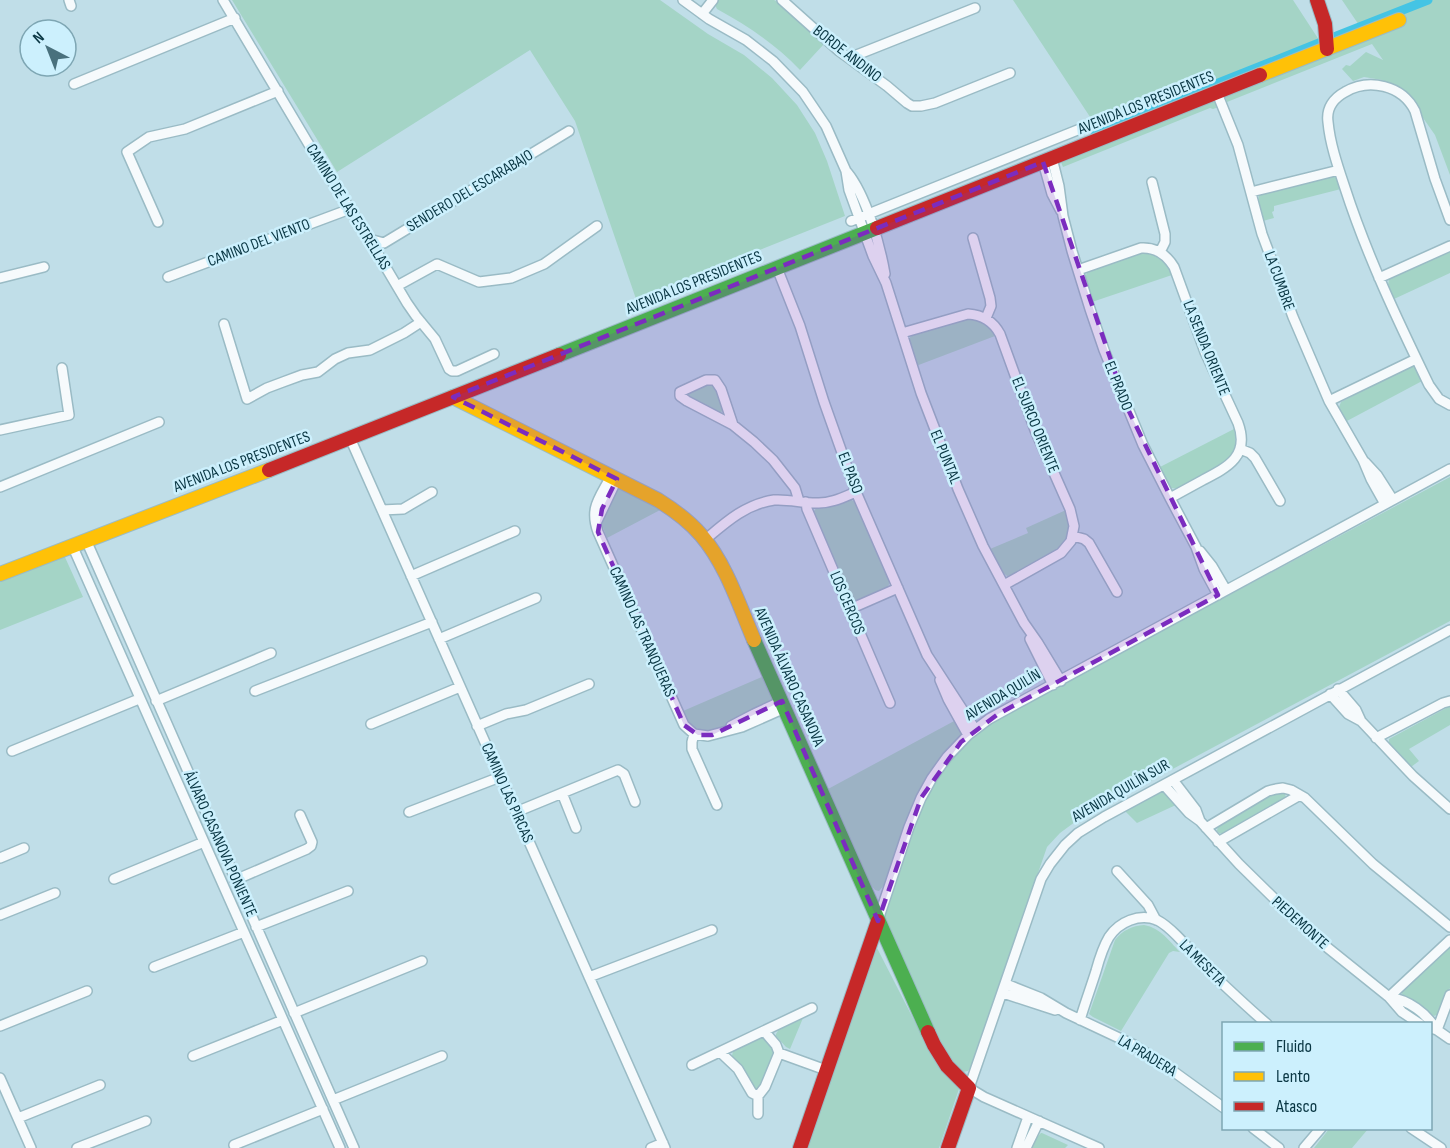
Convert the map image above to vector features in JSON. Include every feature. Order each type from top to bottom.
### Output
[{"type":"street","name":"CAMINO DE LAS ESTRELLAS","points":[[224,0],[308,143],[397,286],[435,339],[447,367],[452,371],[457,371],[494,354]]},
{"type":"street","points":[[702,14],[713,0]]},
{"type":"street","name":"BORDE ANDINO","points":[[782,0],[821,36],[912,106],[926,106],[935,103],[1010,73]]},
{"type":"street","points":[[1317,0],[1327,34],[1327,49]]},
{"type":"street","name":"EL PUNTAL","points":[[688,2],[702,14],[759,49],[795,83],[821,118],[846,171],[849,190],[859,218],[869,232],[877,264],[886,284],[921,393],[947,464],[983,546],[1024,623],[1036,653],[1057,683]]},
{"type":"street","points":[[849,58],[975,8]]},
{"type":"street","points":[[75,84],[235,18]]},
{"type":"street","name":"AVENIDA LOS PRESIDENTES","points":[[0,574],[350,438],[1399,20]]},
{"type":"street","points":[[1450,220],[1415,111],[1406,98],[1390,88],[1376,84],[1358,86],[1332,102],[1328,112],[1328,123],[1339,170],[1356,223],[1416,359],[1435,395],[1450,405]]},
{"type":"street","points":[[158,222],[127,152],[149,137],[185,129],[278,91]]},
{"type":"street","name":"LA CUMBRE","points":[[1217,93],[1238,145],[1262,234],[1307,351],[1329,401],[1363,460],[1377,475],[1389,502]]},
{"type":"street","name":"AVENIDA LOS PRESIDENTES","points":[[859,218],[1085,127]]},
{"type":"street","name":"SENDERO DEL ESCARABAJO","points":[[369,239],[384,243],[569,130]]},
{"type":"street","name":"EL PRADO","points":[[1047,160],[1052,194],[1063,216],[1078,270],[1123,399],[1143,445],[1196,547],[1204,569],[1222,593]]},
{"type":"street","points":[[1251,192],[1339,170]]},
{"type":"street","points":[[1078,270],[1140,248],[1150,248],[1160,252],[1165,242],[1165,234],[1152,182]]},
{"type":"street","name":"CAMINO DEL VIENTO","points":[[168,277],[350,209]]},
{"type":"street","points":[[397,286],[437,264],[479,282],[511,278],[544,264],[597,226]]},
{"type":"street","points":[[902,333],[963,315],[978,315],[986,318],[991,306],[990,297],[973,238]]},
{"type":"street","points":[[1379,278],[1450,246]]},
{"type":"street","name":"LA SENDA ORIENTE","points":[[1160,252],[1174,267],[1208,360],[1238,423],[1241,437],[1240,449]]},
{"type":"street","points":[[0,278],[44,267]]},
{"type":"street","name":"EL PASO","points":[[777,268],[800,326],[856,492],[927,655],[949,687],[972,732]]},
{"type":"street","name":"EL SURCO ORIENTE","points":[[986,318],[1000,334],[1035,430],[1074,521],[1073,536]]},
{"type":"street","points":[[224,324],[247,399],[267,388],[302,375],[318,372],[335,359],[348,353],[370,350],[421,322]]},
{"type":"street","points":[[1329,401],[1416,359]]},
{"type":"street","points":[[0,430],[69,415],[62,368]]},
{"type":"street","name":"LOS CERCOS","points":[[734,425],[721,389],[715,380],[706,380],[680,392],[680,396],[687,401],[734,425],[780,468],[795,488],[807,509],[890,703]]},
{"type":"street","name":"AVENIDA ÁLVARO CASANOVA","points":[[453,397],[658,500],[674,510],[706,539],[721,565],[934,1045],[947,1066],[969,1088]]},
{"type":"street","points":[[0,487],[159,422]]},
{"type":"street","name":"CAMINO LAS PIRCAS","points":[[350,438],[664,1146]]},
{"type":"street","points":[[1170,498],[1228,466],[1236,458],[1240,449],[1255,458],[1280,501]]},
{"type":"street","name":"AVENIDA QUILÍN","points":[[800,1148],[909,827],[921,798],[939,767],[972,732],[998,714],[1450,469]]},
{"type":"street","name":"CAMINO LAS TRANQUERAS","points":[[614,477],[595,508],[596,526],[682,721],[694,734],[692,749],[717,805]]},
{"type":"street","points":[[381,510],[402,509],[432,492]]},
{"type":"street","points":[[706,539],[730,519],[752,506],[776,500],[830,502],[856,492]]},
{"type":"street","points":[[411,576],[514,531]]},
{"type":"street","points":[[1004,585],[1061,553],[1073,536],[1089,543],[1117,592]]},
{"type":"street","name":"ÁLVARO CASANOVA PONIENTE","points":[[86,540],[354,1148]]},
{"type":"street","name":"ÁLVARO CASANOVA PONIENTE","points":[[72,545],[340,1148]]},
{"type":"street","points":[[850,609],[898,588]]},
{"type":"street","points":[[439,639],[536,598]]},
{"type":"street","points":[[255,691],[432,622]]},
{"type":"street","name":"AVENIDA QUILÍN SUR","points":[[948,1148],[1041,879],[1071,839],[1092,824],[1168,782],[1450,630]]},
{"type":"street","points":[[156,701],[271,652]]},
{"type":"street","points":[[128,672],[141,666]]},
{"type":"street","points":[[477,726],[506,714],[526,710],[590,684]]},
{"type":"street","points":[[371,724],[460,687]]},
{"type":"street","points":[[1334,692],[1356,710],[1360,721],[1413,776],[1450,809]]},
{"type":"street","points":[[12,751],[140,699]]},
{"type":"street","points":[[1376,738],[1450,701]]},
{"type":"street","points":[[694,734],[708,736],[724,731],[744,718],[783,705]]},
{"type":"street","points":[[516,812],[618,770],[626,777],[635,802]]},
{"type":"street","points":[[409,812],[500,777]]},
{"type":"street","name":"PIEDEMONTE","points":[[1168,782],[1189,813],[1291,915],[1389,997],[1402,1012],[1418,1022]]},
{"type":"street","points":[[1203,825],[1272,790],[1287,789],[1308,801],[1373,864],[1450,927]]},
{"type":"street","points":[[562,793],[576,828]]},
{"type":"street","points":[[1218,842],[1300,795]]},
{"type":"street","points":[[235,880],[311,846],[312,842],[300,815]]},
{"type":"street","points":[[114,879],[204,842]]},
{"type":"street","points":[[0,858],[24,848]]},
{"type":"street","name":"LA MESETA","points":[[1117,871],[1151,908],[1156,920],[1169,929],[1207,968],[1266,1022]]},
{"type":"street","points":[[256,927],[348,891]]},
{"type":"street","points":[[0,915],[55,893]]},
{"type":"street","points":[[1140,918],[1144,908],[1143,899]]},
{"type":"street","points":[[1080,1020],[1109,937],[1120,925],[1128,921],[1140,918],[1156,920]]},
{"type":"street","points":[[589,977],[711,930]]},
{"type":"street","points":[[154,967],[244,932]]},
{"type":"street","points":[[1389,997],[1450,940]]},
{"type":"street","points":[[294,1013],[422,961]]},
{"type":"street","points":[[262,973],[274,968]]},
{"type":"street","name":"LA PRADERA","points":[[1004,988],[1041,1006],[1066,1013],[1145,1052],[1222,1107]]},
{"type":"street","points":[[0,1026],[87,992]]},
{"type":"street","points":[[1434,1029],[1450,995]]},
{"type":"street","name":"PIEDEMONTE","points":[[1389,997],[1413,1006],[1430,1022]]},
{"type":"street","points":[[692,1065],[812,1008]]},
{"type":"street","points":[[193,1056],[283,1020]]},
{"type":"street","name":"PIEDEMONTE","points":[[1434,1029],[1450,1039]]},
{"type":"street","points":[[758,1114],[758,1096],[765,1087],[779,1053],[776,1045],[764,1031]]},
{"type":"street","points":[[720,1052],[738,1069],[752,1093],[758,1096]]},
{"type":"street","points":[[779,1053],[826,1070]]},
{"type":"street","points":[[333,1100],[442,1056]]},
{"type":"street","points":[[0,1078],[31,1148]]},
{"type":"street","points":[[18,1118],[100,1085]]},
{"type":"street","points":[[969,1088],[984,1097],[1099,1148]]},
{"type":"street","points":[[234,1145],[323,1109]]},
{"type":"street","points":[[1017,1148],[1028,1117]]},
{"type":"street","points":[[77,1148],[146,1121]]},
{"type":"street","points":[[1026,1148],[1039,1121]]},
{"type":"street","points":[[1255,1130],[1279,1148]]},
{"type":"street","points":[[1304,1148],[1318,1130]]},
{"type":"street","points":[[1414,1130],[1441,1148]]},
{"type":"street","points":[[651,1148],[664,1146]]},
{"type":"highlighted area","points":[[1043,162],[1127,407],[1218,595],[998,714],[961,742],[921,798],[878,921],[782,701],[712,735],[698,735],[684,725],[598,532],[602,509],[617,479],[453,397]]},
{"type":"green space","points":[[232,0],[660,0],[708,34],[744,55],[772,78],[797,105],[815,133],[845,216],[636,299],[575,121],[530,50],[337,172]]},
{"type":"green space","points":[[717,0],[774,0],[782,4],[824,44],[800,70],[761,36],[717,9],[715,5]]},
{"type":"green space","points":[[1013,0],[1293,0],[1321,43],[1096,126]]},
{"type":"green space","points":[[1342,0],[1450,0],[1450,175],[1435,135],[1407,95],[1382,80],[1364,77],[1353,81],[1342,69],[1346,65],[1350,66],[1366,52],[1383,60],[1372,44],[1227,102],[1224,95],[1367,37]]},
{"type":"green space","points":[[1215,98],[1219,107],[1210,108],[1063,167],[1060,160]]},
{"type":"green space","points":[[1333,176],[1338,179],[1341,189],[1274,206],[1272,212],[1274,218],[1263,221],[1258,202],[1259,195]]},
{"type":"green space","points":[[1450,251],[1450,273],[1394,299],[1388,285],[1389,279]]},
{"type":"green space","points":[[1144,253],[1154,255],[1161,260],[1172,275],[1092,302],[1085,277],[1087,273],[1131,255]]},
{"type":"green space","points":[[966,318],[983,322],[995,336],[916,366],[908,339],[914,334]]},
{"type":"green space","points":[[1411,366],[1417,366],[1424,380],[1345,422],[1339,407],[1341,402]]},
{"type":"green space","points":[[708,384],[715,387],[719,393],[723,409],[721,413],[687,397],[686,394]]},
{"type":"green space","points":[[1234,429],[1235,445],[1228,460],[1178,489],[1171,488],[1160,467]]},
{"type":"green space","points":[[1450,477],[1450,621],[1079,819],[1060,833],[1047,847],[971,1067],[968,1071],[963,1072],[942,1046],[885,920],[885,909],[922,806],[949,760],[993,722],[1014,710]]},
{"type":"green space","points":[[616,488],[662,509],[607,538],[602,521]]},
{"type":"green space","points":[[850,499],[855,502],[890,581],[885,589],[857,602],[851,598],[814,515],[817,507]]},
{"type":"green space","points":[[1066,510],[1070,528],[1068,536],[1056,551],[1013,575],[1007,576],[1000,570],[990,549],[1028,533],[1026,528]]},
{"type":"green space","points":[[64,555],[83,597],[0,630],[0,581]]},
{"type":"green space","points":[[764,676],[775,702],[721,729],[703,733],[691,724],[683,711]]},
{"type":"green space","points":[[1450,706],[1450,725],[1409,749],[1419,761],[1411,767],[1389,745],[1389,739]]},
{"type":"green space","points":[[956,720],[962,733],[937,764],[886,883],[879,891],[875,890],[869,883],[828,789]]},
{"type":"green space","points":[[1166,789],[1178,804],[1137,823],[1125,811]]},
{"type":"green space","points":[[1276,791],[1285,793],[1286,799],[1223,834],[1217,831],[1218,825]]},
{"type":"green space","points":[[1144,925],[1160,932],[1180,952],[1169,953],[1121,1031],[1089,1014],[1115,940],[1128,929]]},
{"type":"green space","points":[[1450,945],[1450,988],[1440,1013],[1434,1016],[1403,996],[1401,991]]},
{"type":"green space","points":[[877,948],[936,1063],[959,1089],[939,1148],[805,1148]]},
{"type":"green space","points":[[803,1018],[790,1049],[786,1047],[776,1034],[779,1029]]},
{"type":"green space","points":[[759,1038],[772,1044],[773,1051],[766,1078],[756,1090],[732,1056],[733,1051]]},
{"type":"green space","points":[[1328,1130],[1367,1130],[1352,1148],[1314,1148]]},
{"type":"green space","points":[[1041,1133],[1068,1145],[1065,1148],[1032,1148]]},
{"type":"waterway","points":[[1334,37],[1428,0]]},
{"type":"waterway","points":[[1095,132],[1319,43]]},
{"type":"traffic: fast","points":[[559,355],[877,228]]},
{"type":"traffic: fast","points":[[754,640],[928,1032]]},
{"type":"traffic: slow","points":[[1260,75],[1399,20]]},
{"type":"traffic: slow","points":[[453,397],[658,500],[681,516],[701,535],[718,559],[754,640]]},
{"type":"traffic: slow","points":[[0,574],[269,470]]},
{"type":"traffic: jam","points":[[1317,0],[1325,24],[1327,49]]},
{"type":"traffic: jam","points":[[877,228],[1260,75]]},
{"type":"traffic: jam","points":[[269,470],[559,355]]},
{"type":"traffic: jam","points":[[800,1148],[878,921]]},
{"type":"traffic: jam","points":[[928,1032],[947,1066],[969,1088],[948,1148]]}]
